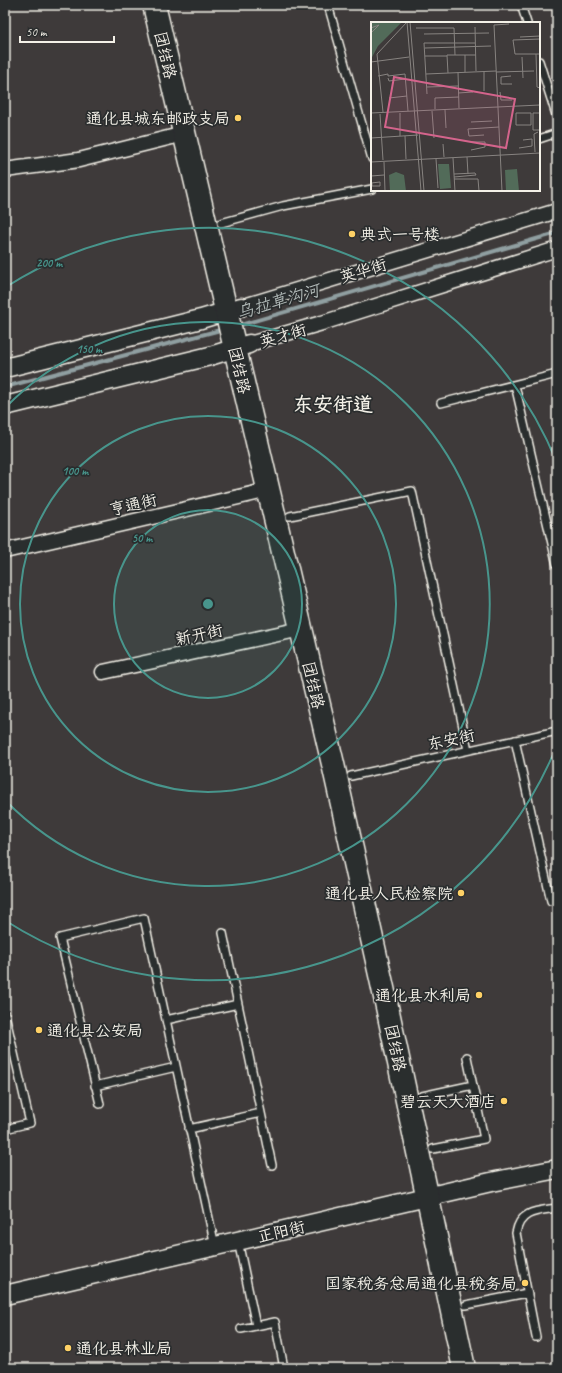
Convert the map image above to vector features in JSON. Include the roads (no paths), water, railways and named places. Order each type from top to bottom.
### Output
[{"type":"highway","name":"团结路","points":[[154,5],[184,134],[234,309]]},
{"type":"highway","name":"团结路","points":[[169,5],[221,223],[234,309],[269,490],[382,981],[436,1195],[466,1305],[479,1368]]},
{"type":"highway","name":"团结路","points":[[242,346],[290,516],[351,776],[422,1096],[433,1149],[436,1195],[464,1368]]},
{"type":"street","points":[[5,170],[79,160],[184,134]]},
{"type":"street","name":"英华街","points":[[5,368],[201,319],[557,211]]},
{"type":"street","name":"英才街","points":[[5,406],[242,346],[322,323],[557,249]]},
{"type":"street","name":"亨通街","points":[[5,551],[269,490]]},
{"type":"street","name":"新开街","points":[[103,672],[302,629]]},
{"type":"street","name":"正阳街","points":[[5,1295],[436,1195],[557,1169]]},
{"type":"lane","points":[[328,5],[371,156]]},
{"type":"lane","points":[[521,5],[527,22]]},
{"type":"lane","points":[[540,64],[557,118]]},
{"type":"lane","points":[[540,139],[557,133]]},
{"type":"lane","points":[[221,223],[283,206],[371,189]]},
{"type":"lane","points":[[441,403],[557,374]]},
{"type":"lane","points":[[515,384],[557,565]]},
{"type":"lane","points":[[290,516],[412,491],[468,750]]},
{"type":"lane","name":"东安街","points":[[351,776],[557,731]]},
{"type":"lane","points":[[515,740],[551,901]]},
{"type":"lane","points":[[100,1104],[60,938],[144,918],[215,1246]]},
{"type":"lane","points":[[223,933],[272,1165]]},
{"type":"lane","points":[[166,1020],[238,1004]]},
{"type":"lane","points":[[5,1014],[30,1123],[5,1128]]},
{"type":"lane","points":[[433,1149],[484,1139],[467,1057]]},
{"type":"lane","points":[[95,1086],[176,1066]]},
{"type":"lane","points":[[422,1096],[473,1085]]},
{"type":"lane","points":[[189,1128],[261,1113]]},
{"type":"lane","points":[[536,1337],[516,1233],[517,1227],[524,1217],[530,1213],[557,1208]]},
{"type":"lane","points":[[238,1241],[256,1326]]},
{"type":"lane","points":[[466,1305],[527,1293]]},
{"type":"lane","points":[[241,1329],[275,1322],[284,1368]]},
{"type":"waterway","name":"乌拉草沟河","points":[[237,326],[557,233]]},
{"type":"waterway","name":"乌拉草沟河","points":[[5,387],[224,329]]},
{"type":"place","name":"通化县城东邮政支局","points":[[238,118]]},
{"type":"place","name":"典式一号楼","points":[[352,234]]},
{"type":"place","name":"通化县人民检察院","points":[[461,893]]},
{"type":"place","name":"通化县水利局","points":[[479,995]]},
{"type":"place","name":"通化县公安局","points":[[39,1030]]},
{"type":"place","name":"碧云天大酒店","points":[[504,1101]]},
{"type":"place","name":"国家税务总局通化县税务局","points":[[525,1283]]},
{"type":"place","name":"通化县林业局","points":[[68,1348]]},
{"type":"district","name":"东安街道","points":[[333,404]]}]
